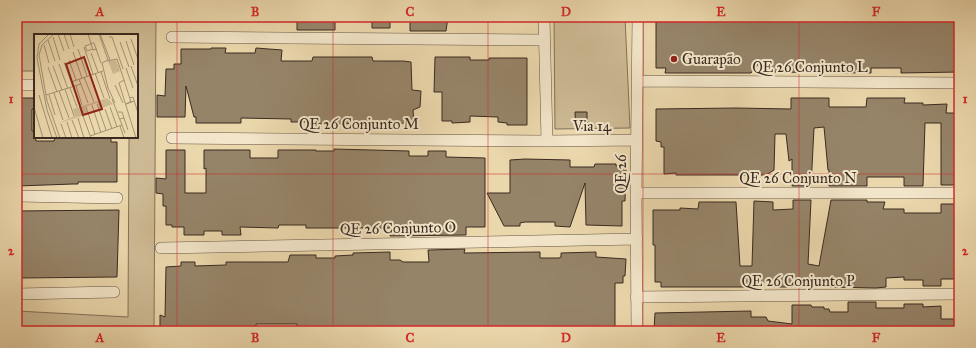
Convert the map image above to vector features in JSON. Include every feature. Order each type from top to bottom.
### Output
[{"type":"street","points":[[544,17],[547,141]]},
{"type":"street","name":"QE 26","points":[[637,331],[636,193],[638,17]]},
{"type":"street","points":[[172,37],[545,40]]},
{"type":"street","name":"QE 26 Conjunto L","points":[[637,81],[959,83]]},
{"type":"street","points":[[17,85],[34,85]]},
{"type":"street","name":"QE 26 Conjunto M","points":[[172,138],[547,141]]},
{"type":"street","name":"Via 14","points":[[547,141],[637,140]]},
{"type":"street","name":"QE 26 Conjunto N","points":[[636,193],[959,193]]},
{"type":"street","points":[[17,196],[117,198]]},
{"type":"street","name":"QE 26 Conjunto O","points":[[161,248],[637,239]]},
{"type":"street","points":[[17,294],[114,292]]},
{"type":"street","name":"QE 26 Conjunto P","points":[[636,297],[959,294]]},
{"type":"shaded area","points":[[17,17],[156,17],[154,331],[17,331],[17,311],[128,317],[129,138],[138,138],[138,34],[34,34],[34,71],[17,71]]},
{"type":"shaded area","points":[[554,17],[625,17],[630,128],[555,129]]},
{"type":"building","points":[[297,17],[335,17],[335,30],[297,30]]},
{"type":"building","points":[[372,17],[390,17],[390,28],[372,28]]},
{"type":"building","points":[[410,17],[448,17],[446,31],[410,31]]},
{"type":"building","points":[[656,17],[959,17],[959,72],[901,73],[901,68],[871,68],[871,73],[775,72],[760,62],[751,73],[665,73],[666,68],[656,68]]},
{"type":"building","points":[[226,48],[225,53],[255,53],[256,48],[282,50],[281,61],[312,61],[313,57],[372,57],[373,61],[411,62],[412,90],[421,91],[420,107],[413,110],[414,123],[312,124],[312,122],[291,122],[291,119],[241,118],[241,123],[196,123],[196,117],[194,117],[186,86],[185,117],[157,117],[157,95],[165,96],[166,69],[174,69],[174,64],[181,64],[181,49]]},
{"type":"building","points":[[435,57],[470,57],[470,60],[489,60],[489,58],[527,58],[527,125],[507,125],[507,123],[498,122],[498,117],[470,116],[470,122],[452,123],[452,121],[442,121],[442,92],[434,92]]},
{"type":"building","points":[[17,98],[34,98],[34,109],[32,109],[32,131],[34,131],[34,138],[36,138],[36,141],[54,141],[55,138],[111,138],[111,142],[117,142],[117,182],[78,182],[78,184],[17,186]]},
{"type":"building","points":[[791,98],[829,98],[829,107],[866,107],[867,98],[905,98],[904,103],[923,103],[923,105],[947,104],[946,113],[959,113],[959,185],[941,185],[941,123],[925,123],[923,186],[904,186],[904,177],[867,177],[867,186],[829,186],[829,170],[824,127],[814,128],[811,186],[792,186],[792,159],[789,161],[786,134],[775,134],[774,170],[766,175],[664,174],[664,147],[661,147],[661,142],[656,141],[656,109],[791,109]]},
{"type":"building","points":[[575,112],[587,112],[587,128],[576,129]]},
{"type":"building","points":[[334,149],[409,151],[409,156],[428,156],[428,151],[446,151],[446,157],[485,158],[485,227],[466,227],[466,235],[390,236],[391,228],[306,228],[306,225],[279,225],[278,228],[240,227],[241,235],[222,235],[222,231],[204,231],[204,235],[184,235],[184,227],[172,227],[172,225],[166,225],[166,206],[163,206],[163,194],[156,193],[156,178],[166,179],[166,150],[185,150],[185,193],[206,193],[204,150],[250,150],[250,158],[278,158],[278,150],[334,151]]},
{"type":"building","points":[[510,160],[570,160],[570,167],[594,167],[595,164],[616,164],[616,166],[626,165],[625,201],[622,201],[622,226],[586,225],[585,183],[570,227],[555,226],[555,222],[525,222],[520,223],[520,226],[504,226],[487,193],[510,193]]},
{"type":"building","points":[[793,200],[811,200],[808,264],[819,266],[831,200],[867,200],[867,202],[885,202],[883,209],[904,209],[904,213],[941,213],[941,204],[959,204],[959,279],[941,279],[941,286],[923,286],[923,280],[904,280],[904,277],[886,278],[886,287],[876,288],[830,287],[829,281],[811,280],[792,280],[792,287],[774,287],[773,282],[755,282],[755,287],[661,287],[661,282],[655,282],[653,210],[680,210],[680,208],[698,209],[699,202],[736,202],[740,266],[752,266],[754,201],[773,202],[773,210],[793,209]]},
{"type":"building","points":[[119,210],[117,277],[21,278],[21,270],[17,270],[17,211]]},
{"type":"building","points":[[465,249],[464,253],[540,252],[540,258],[559,258],[561,257],[561,253],[596,252],[596,257],[626,259],[623,283],[615,283],[615,328],[596,328],[596,331],[428,331],[428,328],[409,329],[409,331],[297,331],[297,324],[256,324],[256,328],[211,330],[160,329],[160,315],[165,317],[166,267],[181,266],[181,262],[195,262],[195,266],[226,265],[226,262],[288,262],[290,255],[316,255],[316,258],[335,258],[335,256],[353,255],[353,253],[390,252],[390,260],[400,260],[403,262],[429,262],[428,250]]},
{"type":"building","points":[[848,302],[876,302],[876,308],[904,308],[904,304],[923,304],[923,307],[941,306],[941,319],[955,319],[956,331],[654,331],[655,313],[751,311],[751,317],[766,317],[768,321],[792,324],[792,305],[811,305],[812,307],[824,307],[824,309],[829,309],[830,312],[848,312]]},
{"type":"place","name":"Guarapão","points":[[674,59]]}]
